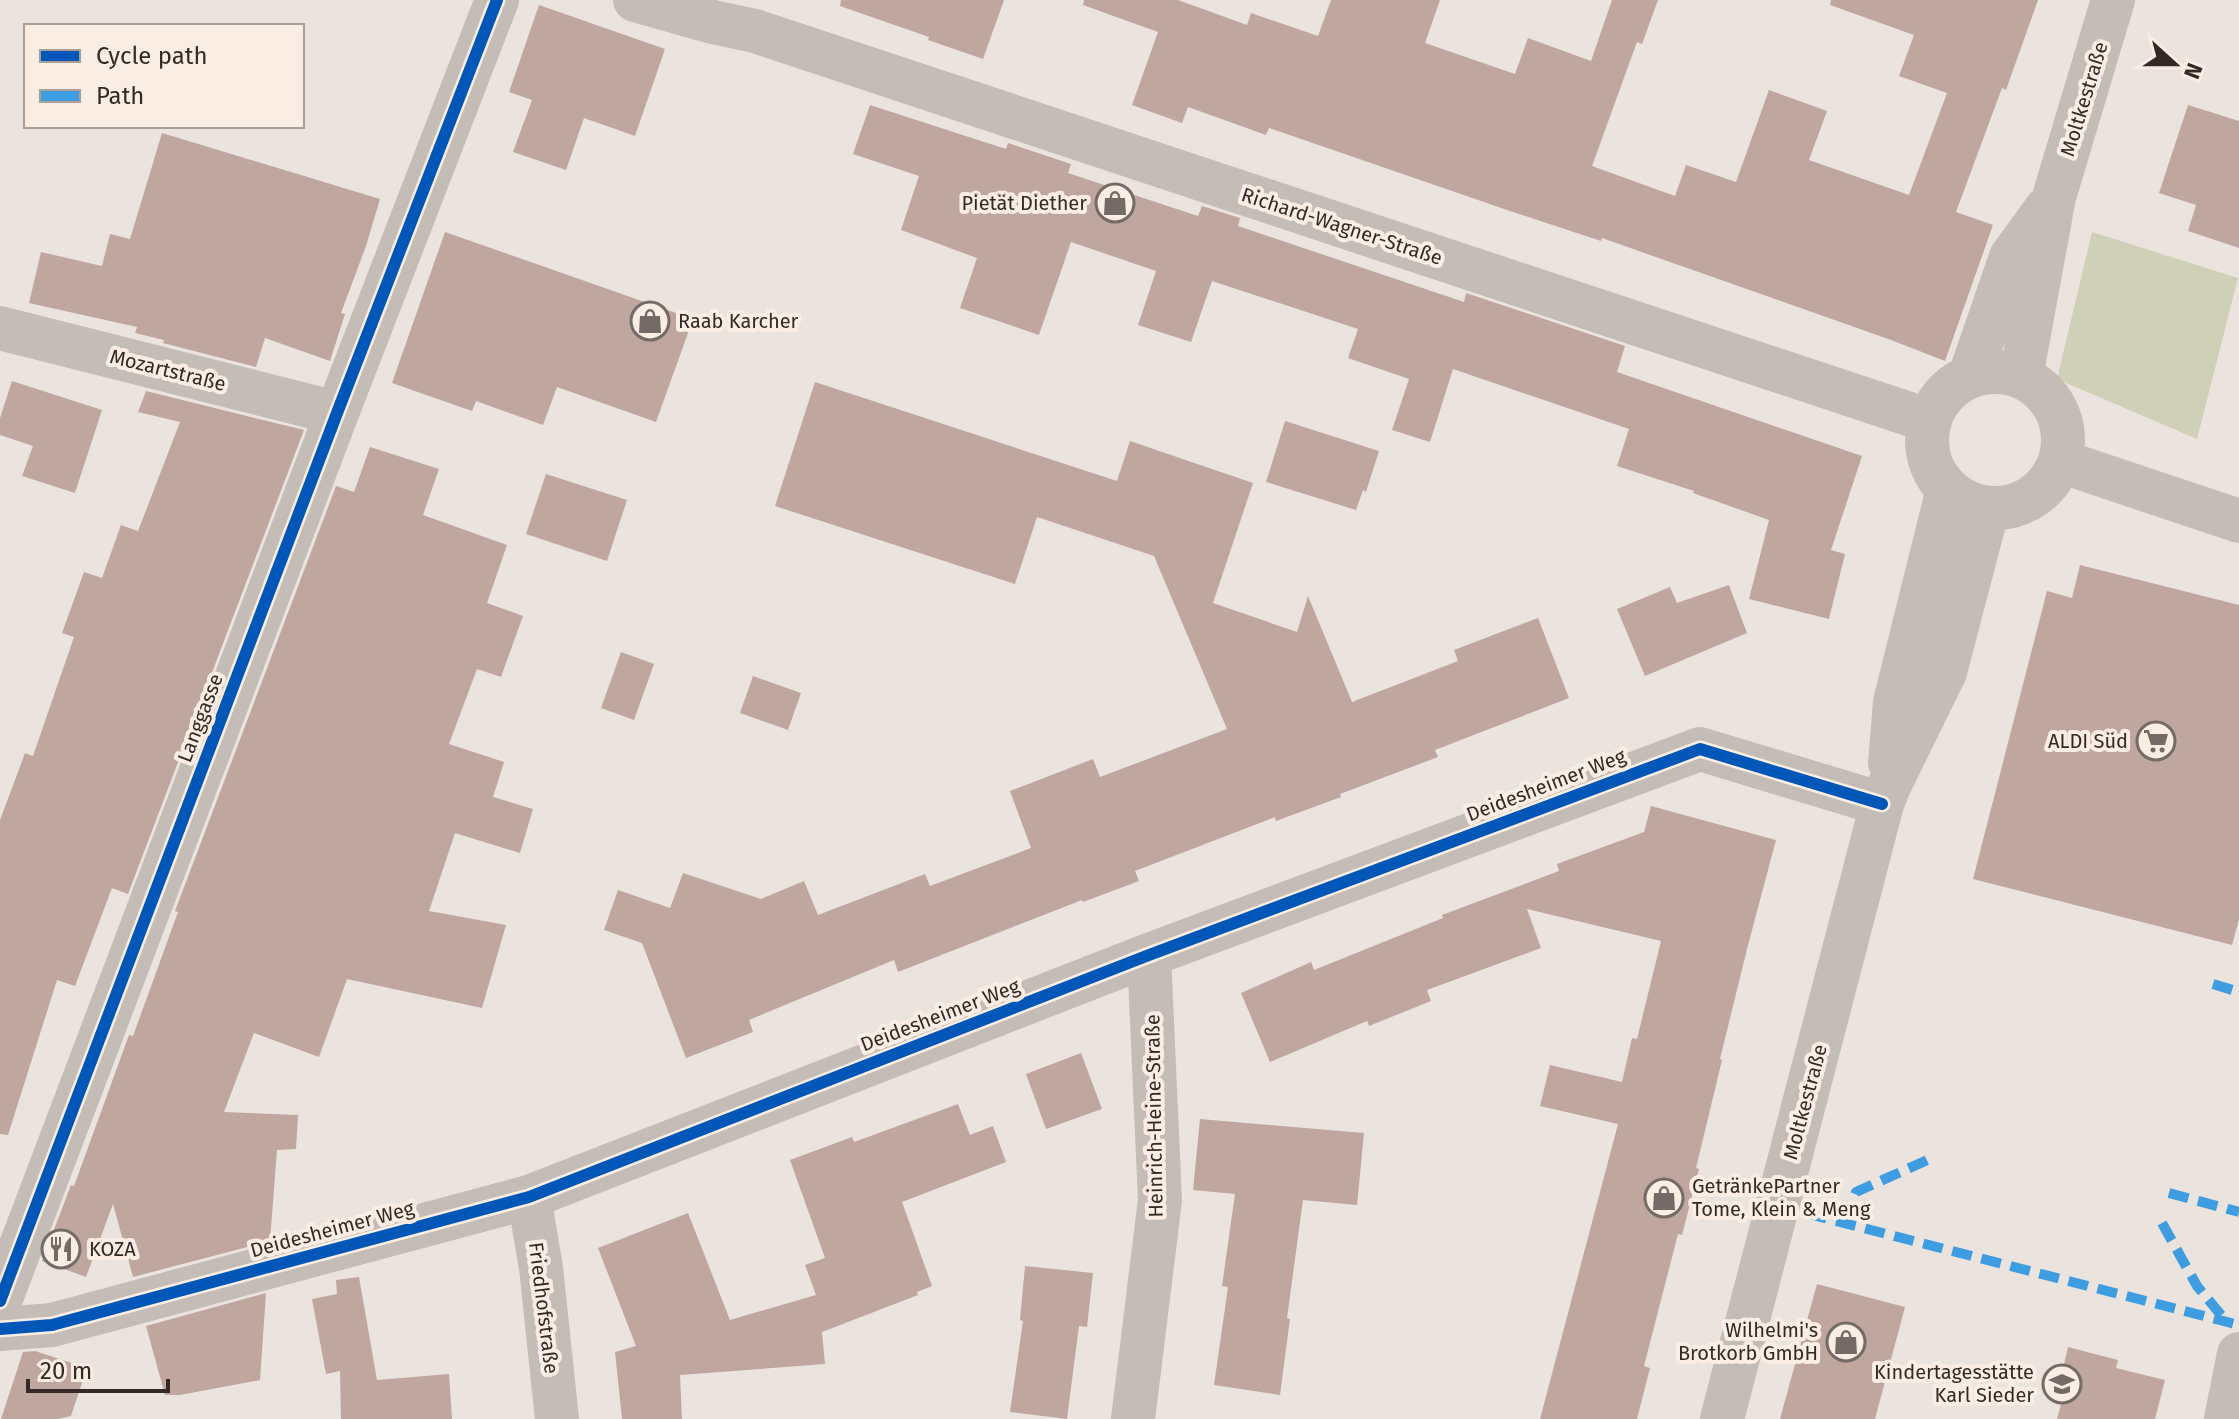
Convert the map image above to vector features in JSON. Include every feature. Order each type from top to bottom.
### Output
[{"type":"street","name":"Langgasse","points":[[0,1301],[497,0]]},
{"type":"street","name":"Richard-Wagner-Straße","points":[[635,0],[713,22],[743,15],[1930,421]]},
{"type":"street","name":"Moltkestraße","points":[[2021,377],[2054,197],[2113,0]]},
{"type":"street","name":"Moltkestraße","points":[[1970,376],[2011,257],[2054,197]]},
{"type":"street","name":"Mozartstraße","points":[[0,328],[337,413]]},
{"type":"street","points":[[2006,372],[2021,377],[2048,397],[2059,416],[2064,438],[2060,461],[2051,479],[2038,493],[2020,504],[2001,508],[1973,505],[1948,489],[1932,465],[1927,443],[1930,421],[1939,402],[1952,387],[1970,376],[2006,372]]},
{"type":"street","points":[[2060,461],[2239,521]]},
{"type":"street","name":"Moltkestraße","points":[[1722,1419],[1886,795],[1895,702],[1948,489]]},
{"type":"street","name":"Moltkestraße","points":[[1886,795],[1945,672],[1988,508]]},
{"type":"street","name":"Deidesheimer Weg","points":[[0,1329],[52,1325],[529,1197],[1149,955],[1700,749],[1886,795]]},
{"type":"street","name":"Heinrich-Heine-Straße","points":[[1133,1419],[1160,1200],[1149,955]]},
{"type":"street","name":"Friedhofstraße","points":[[529,1197],[541,1268],[557,1419]]},
{"type":"street","points":[[2226,1419],[2239,1354]]},
{"type":"green space","points":[[2092,232],[2238,278],[2197,439],[2057,379]]},
{"type":"building","points":[[841,0],[1004,0],[983,59],[840,6]]},
{"type":"building","points":[[1084,0],[1178,0],[1247,25],[1251,13],[1318,36],[1331,0],[1440,0],[1425,43],[1515,74],[1528,38],[1591,61],[1612,0],[1658,0],[1642,44],[1637,42],[1592,166],[1675,196],[1686,165],[1736,182],[1769,90],[1827,111],[1809,160],[1909,195],[1947,93],[1899,76],[1914,35],[1830,5],[1831,0],[2038,0],[2006,90],[2002,88],[1956,212],[1993,225],[1945,361],[1602,238],[1601,241],[1510,211],[1269,128],[1266,135],[1188,107],[1182,123],[1132,105],[1158,32],[1083,5]]},
{"type":"building","points":[[539,5],[665,49],[635,136],[584,118],[566,170],[513,152],[532,100],[509,92]]},
{"type":"building","points":[[870,105],[1006,149],[1008,143],[1071,164],[1068,173],[1198,216],[1202,206],[1240,218],[1238,226],[1464,302],[1466,293],[1625,346],[1617,372],[1862,456],[1831,550],[1845,554],[1829,619],[1749,599],[1769,520],[1617,466],[1629,429],[1453,369],[1430,442],[1392,430],[1409,379],[1348,358],[1358,329],[1212,281],[1191,342],[1138,325],[1156,271],[1071,242],[1039,335],[960,308],[977,258],[901,230],[919,176],[853,154]]},
{"type":"building","points":[[2188,105],[2239,121],[2239,248],[2188,231],[2196,205],[2159,193]]},
{"type":"building","points":[[162,133],[380,199],[341,313],[345,314],[330,361],[265,338],[256,367],[163,343],[164,340],[135,333],[137,327],[29,303],[41,252],[102,266],[110,234],[130,239]]},
{"type":"building","points":[[445,232],[693,319],[656,422],[557,387],[543,425],[476,401],[472,411],[392,383]]},
{"type":"building","points":[[12,381],[102,410],[75,493],[22,476],[33,446],[0,435],[0,418]]},
{"type":"building","points":[[815,382],[1117,481],[1130,441],[1253,483],[1213,603],[1297,632],[1308,596],[1352,702],[1458,661],[1454,650],[1538,618],[1569,698],[1435,750],[1438,757],[1340,794],[1341,797],[1276,821],[1275,817],[1135,871],[1139,881],[898,972],[894,960],[749,1020],[753,1032],[686,1058],[642,943],[604,930],[618,890],[670,908],[683,873],[761,899],[804,881],[818,915],[925,874],[930,886],[1031,848],[1010,791],[1093,759],[1100,777],[1227,729],[1154,556],[1037,517],[1015,584],[775,506]]},
{"type":"building","points":[[146,391],[304,430],[128,894],[112,888],[75,986],[57,980],[8,1135],[0,1134],[0,820],[25,753],[33,756],[74,637],[62,633],[84,572],[102,578],[121,525],[138,531],[180,422],[138,412]]},
{"type":"building","points":[[1285,421],[1379,451],[1366,492],[1363,490],[1356,510],[1266,482]]},
{"type":"building","points":[[370,447],[439,469],[423,515],[507,545],[487,603],[523,616],[501,677],[477,669],[449,744],[504,762],[493,797],[533,809],[520,853],[455,833],[429,911],[506,925],[482,1008],[347,979],[319,1057],[254,1033],[224,1112],[298,1115],[296,1149],[277,1150],[270,1241],[133,1277],[113,1204],[86,1277],[42,1261],[71,1185],[74,1186],[129,1035],[133,1036],[178,912],[175,911],[336,486],[354,492]]},
{"type":"building","points":[[546,474],[627,500],[607,561],[526,534]]},
{"type":"building","points":[[2080,565],[2239,605],[2239,919],[2232,945],[1973,879],[2047,591],[2072,598]]},
{"type":"building","points":[[1729,585],[1747,633],[1645,676],[1617,609],[1670,587],[1677,603]]},
{"type":"building","points":[[621,652],[654,664],[634,720],[601,708]]},
{"type":"building","points":[[753,676],[801,693],[788,730],[740,713]]},
{"type":"building","points":[[1651,806],[1776,840],[1720,1059],[1696,1168],[1699,1169],[1682,1235],[1678,1234],[1644,1366],[1650,1368],[1637,1419],[1540,1419],[1618,1124],[1540,1106],[1550,1065],[1622,1082],[1632,1038],[1637,1039],[1661,941],[1527,909],[1541,948],[1427,990],[1431,1001],[1369,1026],[1367,1021],[1270,1062],[1241,993],[1311,962],[1314,970],[1443,918],[1442,915],[1559,871],[1557,864],[1644,832]]},
{"type":"building","points":[[1081,1053],[1102,1109],[1046,1129],[1026,1074]]},
{"type":"building","points":[[958,1104],[970,1135],[993,1126],[1006,1162],[902,1202],[932,1286],[917,1292],[918,1295],[822,1332],[825,1364],[680,1375],[682,1419],[622,1419],[615,1352],[636,1346],[598,1248],[688,1213],[730,1320],[816,1295],[805,1265],[825,1258],[790,1160],[852,1137],[854,1142]]},
{"type":"building","points":[[1200,1119],[1364,1133],[1357,1205],[1303,1200],[1280,1395],[1214,1385],[1228,1287],[1222,1286],[1235,1194],[1193,1190]]},
{"type":"building","points":[[1025,1266],[1093,1273],[1087,1327],[1079,1326],[1067,1419],[1010,1412],[1023,1321],[1020,1320]]},
{"type":"building","points":[[359,1277],[377,1380],[449,1374],[452,1419],[341,1419],[340,1371],[326,1374],[312,1299],[337,1294],[336,1280]]},
{"type":"building","points":[[1817,1284],[1905,1307],[1875,1419],[1780,1419]]},
{"type":"building","points":[[266,1293],[260,1380],[165,1395],[146,1326]]},
{"type":"building","points":[[2068,1347],[2118,1360],[2116,1368],[2165,1380],[2155,1419],[2057,1419],[2062,1400],[2056,1398]]},
{"type":"building","points":[[35,1351],[87,1368],[71,1416],[1,1419],[23,1352]]},
{"type":"marked path","points":[[2213,984],[2239,992]]},
{"type":"marked path","points":[[1844,1222],[1856,1192],[1934,1157]]},
{"type":"marked path","points":[[2169,1193],[2239,1212]]},
{"type":"marked path","points":[[1778,1206],[2239,1325]]},
{"type":"marked path","points":[[2162,1223],[2197,1286],[2226,1321]]},
{"type":"cycle path","points":[[0,1301],[497,0]]},
{"type":"cycle path","points":[[0,1329],[52,1325],[529,1197],[1149,955],[1700,749],[1882,804]]},
{"type":"place","name":"Pietät Diether","points":[[1115,203]]},
{"type":"place","name":"Raab Karcher","points":[[650,321]]},
{"type":"place","name":"ALDI Süd","points":[[2156,741]]},
{"type":"place","name":"GetränkePartner Tome, Klein & Meng","points":[[1664,1198]]},
{"type":"place","name":"KOZA","points":[[61,1249]]},
{"type":"place","name":"Wilhelmi's Brotkorb GmbH","points":[[1846,1342]]},
{"type":"place","name":"Kindertagesstätte Karl Sieder","points":[[2062,1384]]}]
